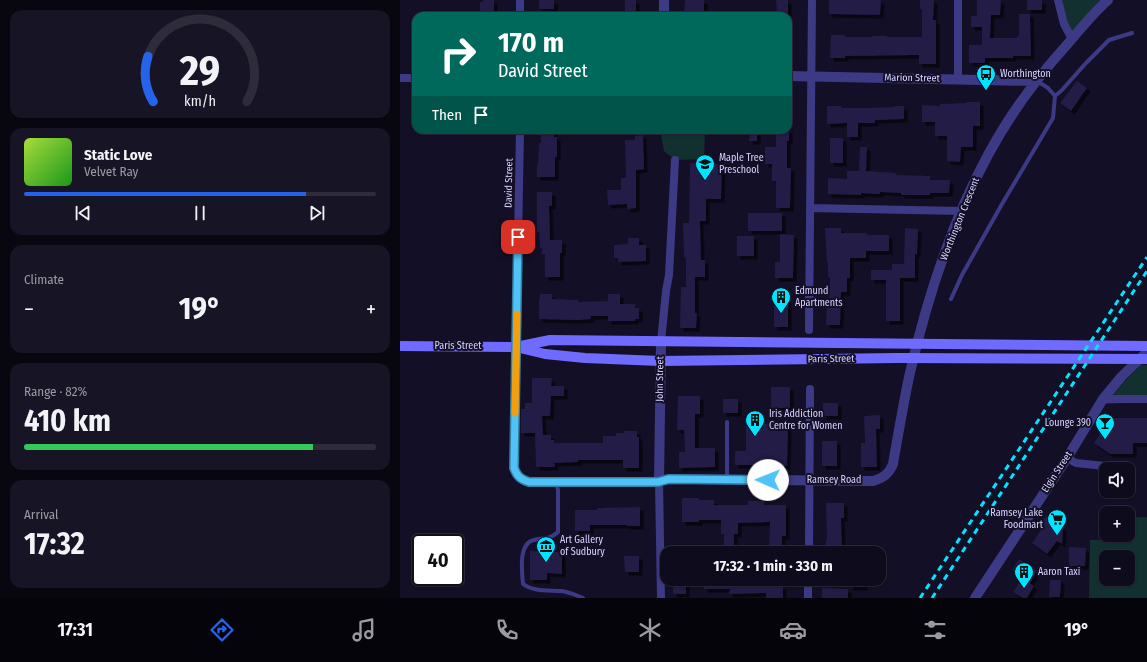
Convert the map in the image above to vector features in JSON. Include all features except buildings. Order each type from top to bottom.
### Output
[{"type":"main road","name":"Paris Street","points":[[400,346],[516,347],[550,340],[1147,346]]},
{"type":"main road","name":"Paris Street","points":[[516,347],[545,354],[585,358],[660,361],[897,358],[1147,359]]},
{"type":"street","points":[[520,0],[520,12]]},
{"type":"street","points":[[664,0],[664,12]]},
{"type":"street","points":[[809,330],[812,0]]},
{"type":"street","points":[[958,0],[958,79]]},
{"type":"street","name":"Worthington Crescent","points":[[887,474],[893,464],[909,377],[922,325],[935,282],[961,211],[988,155],[1036,81],[1108,0]]},
{"type":"street","points":[[1060,2],[1064,24],[1072,39]]},
{"type":"street","name":"Marion Street","points":[[792,76],[1036,81]]},
{"type":"street","points":[[400,78],[412,78]]},
{"type":"street","name":"David Street","points":[[517,476],[514,468],[520,134]]},
{"type":"street","name":"John Street","points":[[661,598],[658,482],[660,361],[666,290],[669,275],[674,160]]},
{"type":"street","points":[[810,208],[961,211]]},
{"type":"street","name":"Elgin Street","points":[[975,598],[1067,458],[1103,399],[1122,376],[1147,352]]},
{"type":"street","points":[[809,546],[810,390]]},
{"type":"street","points":[[1103,399],[1147,399]]},
{"type":"street","points":[[1067,458],[1076,463],[1099,465]]},
{"type":"street","name":"Ramsey Road","points":[[517,476],[522,480],[529,482],[658,482],[669,479],[873,481],[887,474]]},
{"type":"street","points":[[808,586],[808,598]]},
{"type":"lane","points":[[1054,96],[1062,90],[1109,40],[1132,33]]},
{"type":"lane","points":[[951,299],[962,275],[1053,118],[1054,96],[1048,88],[1036,81]]},
{"type":"lane","points":[[727,422],[727,479]]},
{"type":"lane","points":[[556,482],[558,490],[558,532],[553,536],[533,540],[527,543],[524,549],[523,559],[523,584],[529,588],[563,591],[583,598]]},
{"type":"green space","points":[[1063,0],[1109,0],[1073,39],[1059,4]]},
{"type":"green space","points":[[661,134],[705,134],[704,159],[675,160],[664,151]]},
{"type":"green space","points":[[1141,365],[1147,365],[1147,402],[1106,404],[1124,382]]},
{"type":"green space","points":[[1135,517],[1147,517],[1147,598],[1089,598],[1090,540],[1099,540],[1099,542],[1135,542]]},
{"type":"railway","points":[[920,598],[1147,257]]},
{"type":"railway","points":[[932,598],[1147,271]]},
{"type":"slow traffic","points":[[515,413],[517,314]]},
{"type":"place","name":"Worthington","points":[[986,91]]},
{"type":"place","name":"Maple Tree Preschool","points":[[705,181]]},
{"type":"place","name":"Edmund Apartments","points":[[781,314]]},
{"type":"place","name":"Iris Addiction Centre for Women","points":[[755,437]]},
{"type":"place","name":"Lounge 390","points":[[1105,440]]},
{"type":"place","name":"Ramsey Lake Foodmart","points":[[1057,536]]},
{"type":"place","name":"Art Gallery of Sudbury","points":[[546,563]]},
{"type":"place","name":"Aaron Taxi","points":[[1024,589]]},
{"type":"route","points":[[518,237],[514,468],[517,476],[522,480],[529,482],[658,482],[669,479],[768,480]]}]
